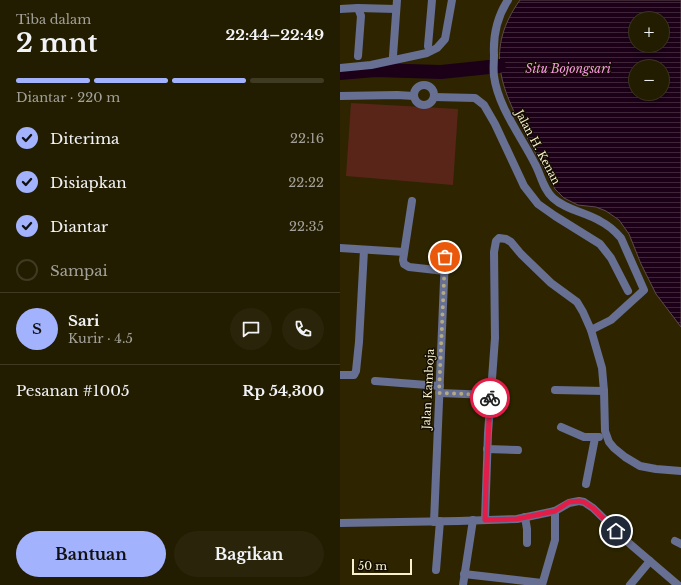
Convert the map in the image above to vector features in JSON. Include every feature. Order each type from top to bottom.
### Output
[{"type":"street","points":[[393,56],[397,0]]},
{"type":"street","points":[[428,46],[432,0]]},
{"type":"street","points":[[340,68],[371,65],[427,53],[437,48],[444,39],[452,0]]},
{"type":"street","name":"Jalan H. Kenan","points":[[508,0],[503,8],[495,29],[494,48],[494,76],[506,111],[535,164],[542,182],[554,198],[568,207],[599,220],[616,232],[621,238],[644,290],[611,320],[591,330]]},
{"type":"street","points":[[358,8],[362,16],[358,56]]},
{"type":"street","points":[[340,9],[396,9]]},
{"type":"street","points":[[426,85],[431,88],[434,97],[430,103],[424,106],[417,103],[414,96],[416,88],[426,85]]},
{"type":"street","points":[[340,96],[414,96]]},
{"type":"street","points":[[434,97],[475,98],[484,105],[495,124],[524,186],[538,204],[600,244],[611,258],[628,291]]},
{"type":"street","points":[[412,201],[403,260],[406,266],[409,267],[445,272]]},
{"type":"street","points":[[485,520],[487,450],[495,327],[494,252],[497,239],[500,238],[509,240],[546,278],[577,302],[591,330],[602,368],[604,423],[606,436],[614,448],[634,463],[648,468],[681,471]]},
{"type":"street","points":[[340,248],[404,252]]},
{"type":"street","points":[[340,375],[352,376],[356,371],[364,250]]},
{"type":"street","name":"Jalan Kamboja","points":[[436,570],[439,390],[445,257]]},
{"type":"street","points":[[374,381],[490,395]]},
{"type":"street","points":[[555,390],[604,391]]},
{"type":"street","points":[[561,427],[584,437],[595,438],[606,436]]},
{"type":"street","points":[[586,484],[595,438]]},
{"type":"street","points":[[487,450],[518,450]]},
{"type":"street","points":[[340,523],[517,519],[555,511],[573,501],[584,502],[593,508],[616,531],[678,585]]},
{"type":"street","points":[[464,574],[542,584],[555,540],[555,511]]},
{"type":"street","points":[[525,517],[527,543]]},
{"type":"street","points":[[463,585],[473,520]]},
{"type":"street","points":[[630,585],[650,561]]},
{"type":"shaded area","points":[[351,103],[458,109],[453,185],[346,176]]},
{"type":"water","name":"Situ Bojongsari","points":[[520,0],[681,0],[681,327],[656,294],[641,264],[629,234],[619,220],[606,211],[596,207],[578,205],[564,198],[555,189],[509,101],[503,84],[500,68],[500,52],[503,35],[509,18]]},
{"type":"waterway","points":[[340,73],[375,70],[441,72],[499,66]]},
{"type":"way so far","points":[[445,257],[439,393],[490,395],[490,398]]},
{"type":"route","points":[[490,398],[485,520],[517,519],[555,511],[569,502],[579,501],[584,502],[593,508],[616,531]]}]
